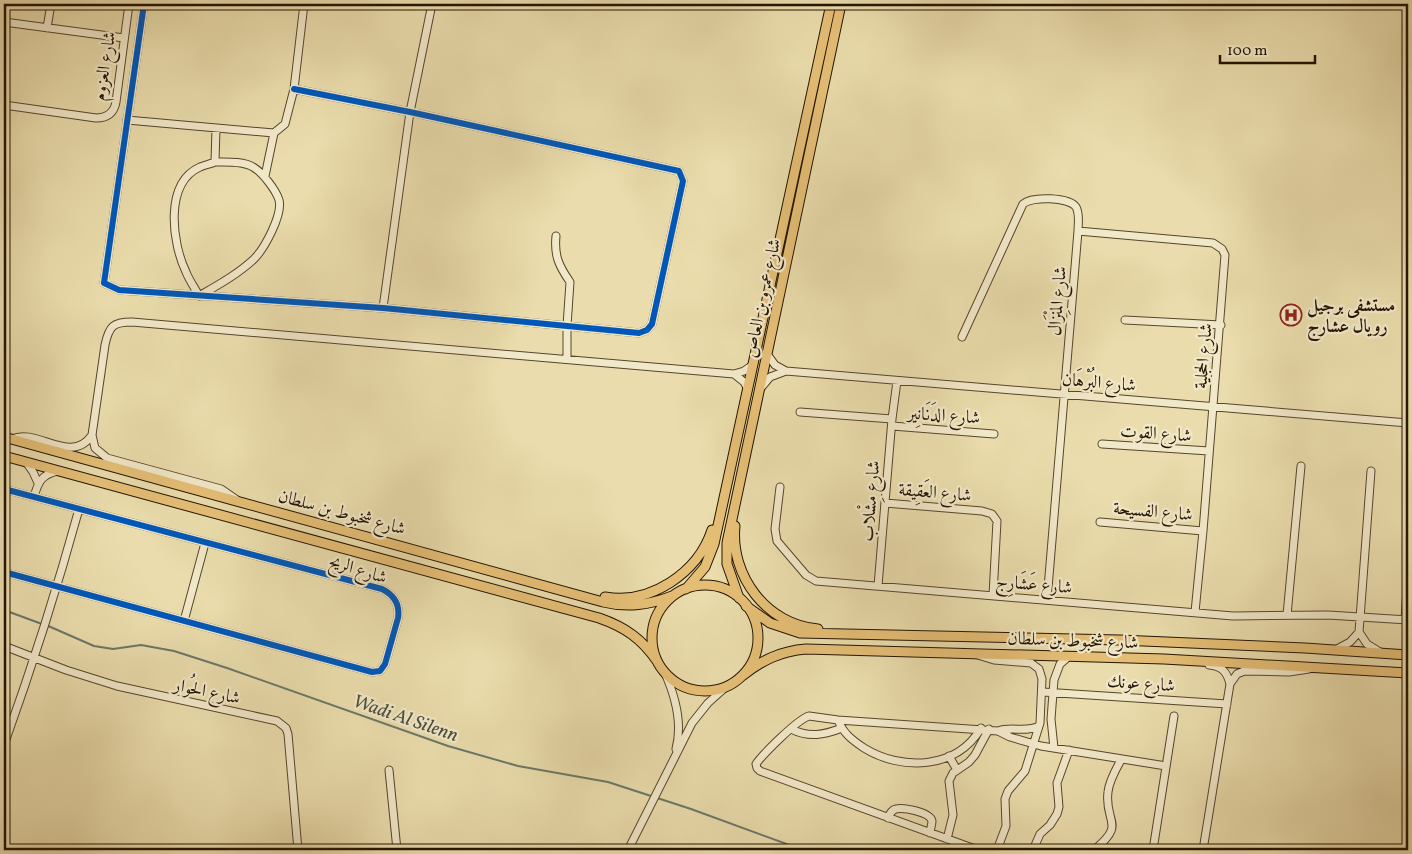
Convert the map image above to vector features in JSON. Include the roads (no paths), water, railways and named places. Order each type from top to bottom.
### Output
[{"type":"main road","name":"شارع عمرو بن العاص","points":[[739,598],[730,574],[726,553],[742,465],[768,354],[841,4]]},
{"type":"main road","name":"شارع عمرو بن العاص","points":[[686,589],[705,567],[712,550],[830,7]]},
{"type":"main road","name":"شارع شخبوط بن سلطان","points":[[8,438],[616,605],[643,605],[672,596]]},
{"type":"main road","name":"شارع شخبوط بن سلطان","points":[[4,456],[599,618],[619,625],[634,635],[643,642],[658,661]]},
{"type":"main road","points":[[528,580],[539,580],[613,598],[638,596],[660,588],[688,569],[702,553],[712,530],[724,479],[731,463]]},
{"type":"main road","points":[[742,465],[743,478],[734,534],[735,550],[747,582],[770,610],[791,623],[812,628],[896,631],[918,636]]},
{"type":"main road","points":[[706,585],[729,591],[739,598],[754,619],[757,634],[756,649],[751,663],[742,676],[727,686],[713,690],[700,690],[680,684],[664,671],[658,661],[653,648],[652,633],[655,619],[662,606],[672,596],[686,589],[706,585]]},
{"type":"main road","name":"شارع شخبوط بن سلطان","points":[[746,606],[770,623],[800,633],[1120,640],[1408,654]]},
{"type":"main road","name":"شارع شخبوط بن سلطان","points":[[742,676],[755,665],[769,658],[793,650],[815,649],[1164,659],[1408,674]]},
{"type":"street","points":[[47,28],[51,4]]},
{"type":"street","name":"شارع العزوم","points":[[4,105],[96,118],[108,116],[115,106],[129,4]]},
{"type":"street","points":[[144,4],[104,283],[119,290],[383,308],[639,333],[647,330],[652,324],[683,181],[679,171],[410,112],[294,89]]},
{"type":"street","points":[[265,176],[274,133],[285,124],[294,89],[304,4]]},
{"type":"street","points":[[383,308],[410,112],[432,4]]},
{"type":"street","points":[[4,22],[124,38]]},
{"type":"street","points":[[128,120],[274,133]]},
{"type":"street","points":[[215,162],[216,128]]},
{"type":"street","points":[[215,162],[252,165],[265,176],[279,200],[276,220],[270,235],[255,258],[223,282],[199,296],[185,271],[176,245],[174,226],[177,197],[184,180],[199,167],[215,162]]},
{"type":"street","name":"شارع المِنْزَال","points":[[962,337],[1025,202],[1030,199],[1038,199],[1074,204],[1078,212],[1078,231],[1047,600]]},
{"type":"street","name":"شارع الحجلية","points":[[1078,231],[1213,244],[1219,246],[1224,252],[1226,259],[1221,325],[1194,612]]},
{"type":"street","points":[[556,236],[555,246],[559,266],[570,282],[567,359]]},
{"type":"street","points":[[1125,320],[1221,325]]},
{"type":"street","points":[[237,500],[221,490],[107,458],[95,448],[92,435],[107,334],[112,325],[122,322],[734,374],[744,371],[753,365]]},
{"type":"street","points":[[768,354],[775,365],[786,371]]},
{"type":"street","points":[[759,390],[770,377],[786,371]]},
{"type":"street","name":"شارع البُرْهَان","points":[[786,371],[1408,423]]},
{"type":"street","points":[[734,374],[744,382],[748,389]]},
{"type":"street","name":"شارع مِشْلاب","points":[[878,586],[897,381]]},
{"type":"street","points":[[800,412],[892,423]]},
{"type":"street","name":"شارع الدَنَانِير","points":[[892,423],[994,434]]},
{"type":"street","points":[[8,438],[24,436],[74,448],[86,442],[92,435]]},
{"type":"street","name":"شارع القوت","points":[[1102,444],[1209,451]]},
{"type":"street","points":[[26,462],[34,472],[38,483]]},
{"type":"street","points":[[1287,615],[1301,466]]},
{"type":"street","points":[[34,497],[38,483],[46,475],[58,471]]},
{"type":"street","points":[[1371,471],[1359,632],[1367,644],[1385,653]]},
{"type":"street","name":"شارع عَشَارِج","points":[[780,487],[776,537],[779,545],[806,575],[816,581],[1233,616],[1287,615],[1406,619]]},
{"type":"street","name":"شارع الريح","points":[[4,490],[382,589],[396,600],[399,612],[385,664],[376,673],[4,572]]},
{"type":"street","name":"شارع العَقِيقة","points":[[885,503],[982,511],[992,514],[997,521],[993,595]]},
{"type":"street","points":[[4,745],[58,587],[79,509]]},
{"type":"street","name":"شارع الفسيحة","points":[[1100,522],[1203,531]]},
{"type":"street","points":[[184,621],[205,542]]},
{"type":"street","points":[[1406,619],[1408,574]]},
{"type":"street","points":[[1335,650],[1350,642],[1359,632]]},
{"type":"street","name":"شارع الحُوار","points":[[4,646],[74,673],[117,686],[277,721],[282,724],[288,734],[298,850]]},
{"type":"street","points":[[976,654],[994,660],[1026,662],[1035,665],[1041,673],[1043,692],[1039,725],[1023,775],[1014,784],[1005,799],[1006,826],[997,850]]},
{"type":"street","points":[[1054,748],[1051,724],[1054,680],[1057,669],[1068,657]]},
{"type":"street","points":[[1164,659],[1219,667],[1226,672],[1230,684]]},
{"type":"street","points":[[1203,850],[1230,684],[1237,674],[1244,671],[1289,672],[1317,667]]},
{"type":"street","points":[[664,671],[675,699],[678,713],[677,743],[673,759]]},
{"type":"street","points":[[628,850],[673,759],[700,712],[712,698],[727,686]]},
{"type":"street","name":"شارع عونك","points":[[1043,692],[1226,704]]},
{"type":"street","points":[[978,850],[758,770],[757,762],[806,716],[838,720],[985,729],[998,731],[1010,737],[1034,744],[1166,766]]},
{"type":"street","points":[[1153,850],[1174,716]]},
{"type":"street","points":[[838,720],[842,728],[860,745],[880,757],[909,764],[927,763],[949,756],[970,743],[985,729]]},
{"type":"street","points":[[998,731],[1012,728],[1032,730],[1039,725],[1051,724]]},
{"type":"street","points":[[791,729],[808,735],[817,735],[842,728]]},
{"type":"street","points":[[947,839],[952,815],[948,786],[951,777],[972,759],[985,729]]},
{"type":"street","points":[[1032,850],[1040,834],[1050,825],[1057,814],[1059,807],[1057,783],[1069,750]]},
{"type":"street","points":[[949,756],[957,770]]},
{"type":"street","points":[[1094,850],[1108,840],[1112,833],[1107,794],[1110,782],[1121,760]]},
{"type":"street","points":[[389,770],[398,850]]},
{"type":"street","points":[[888,818],[891,812],[898,809],[923,813],[932,821],[930,833]]},
{"type":"waterway","name":"Wadi Al Silenn","points":[[4,610],[42,624]]},
{"type":"waterway","name":"Wadi Al Silenn","points":[[46,625],[94,646],[113,649],[141,645],[174,651],[448,746],[518,766],[608,782],[691,809],[803,850]]},
{"type":"place","name":"مستشفى برجيل رويال عشارج","points":[[1291,315]]}]
